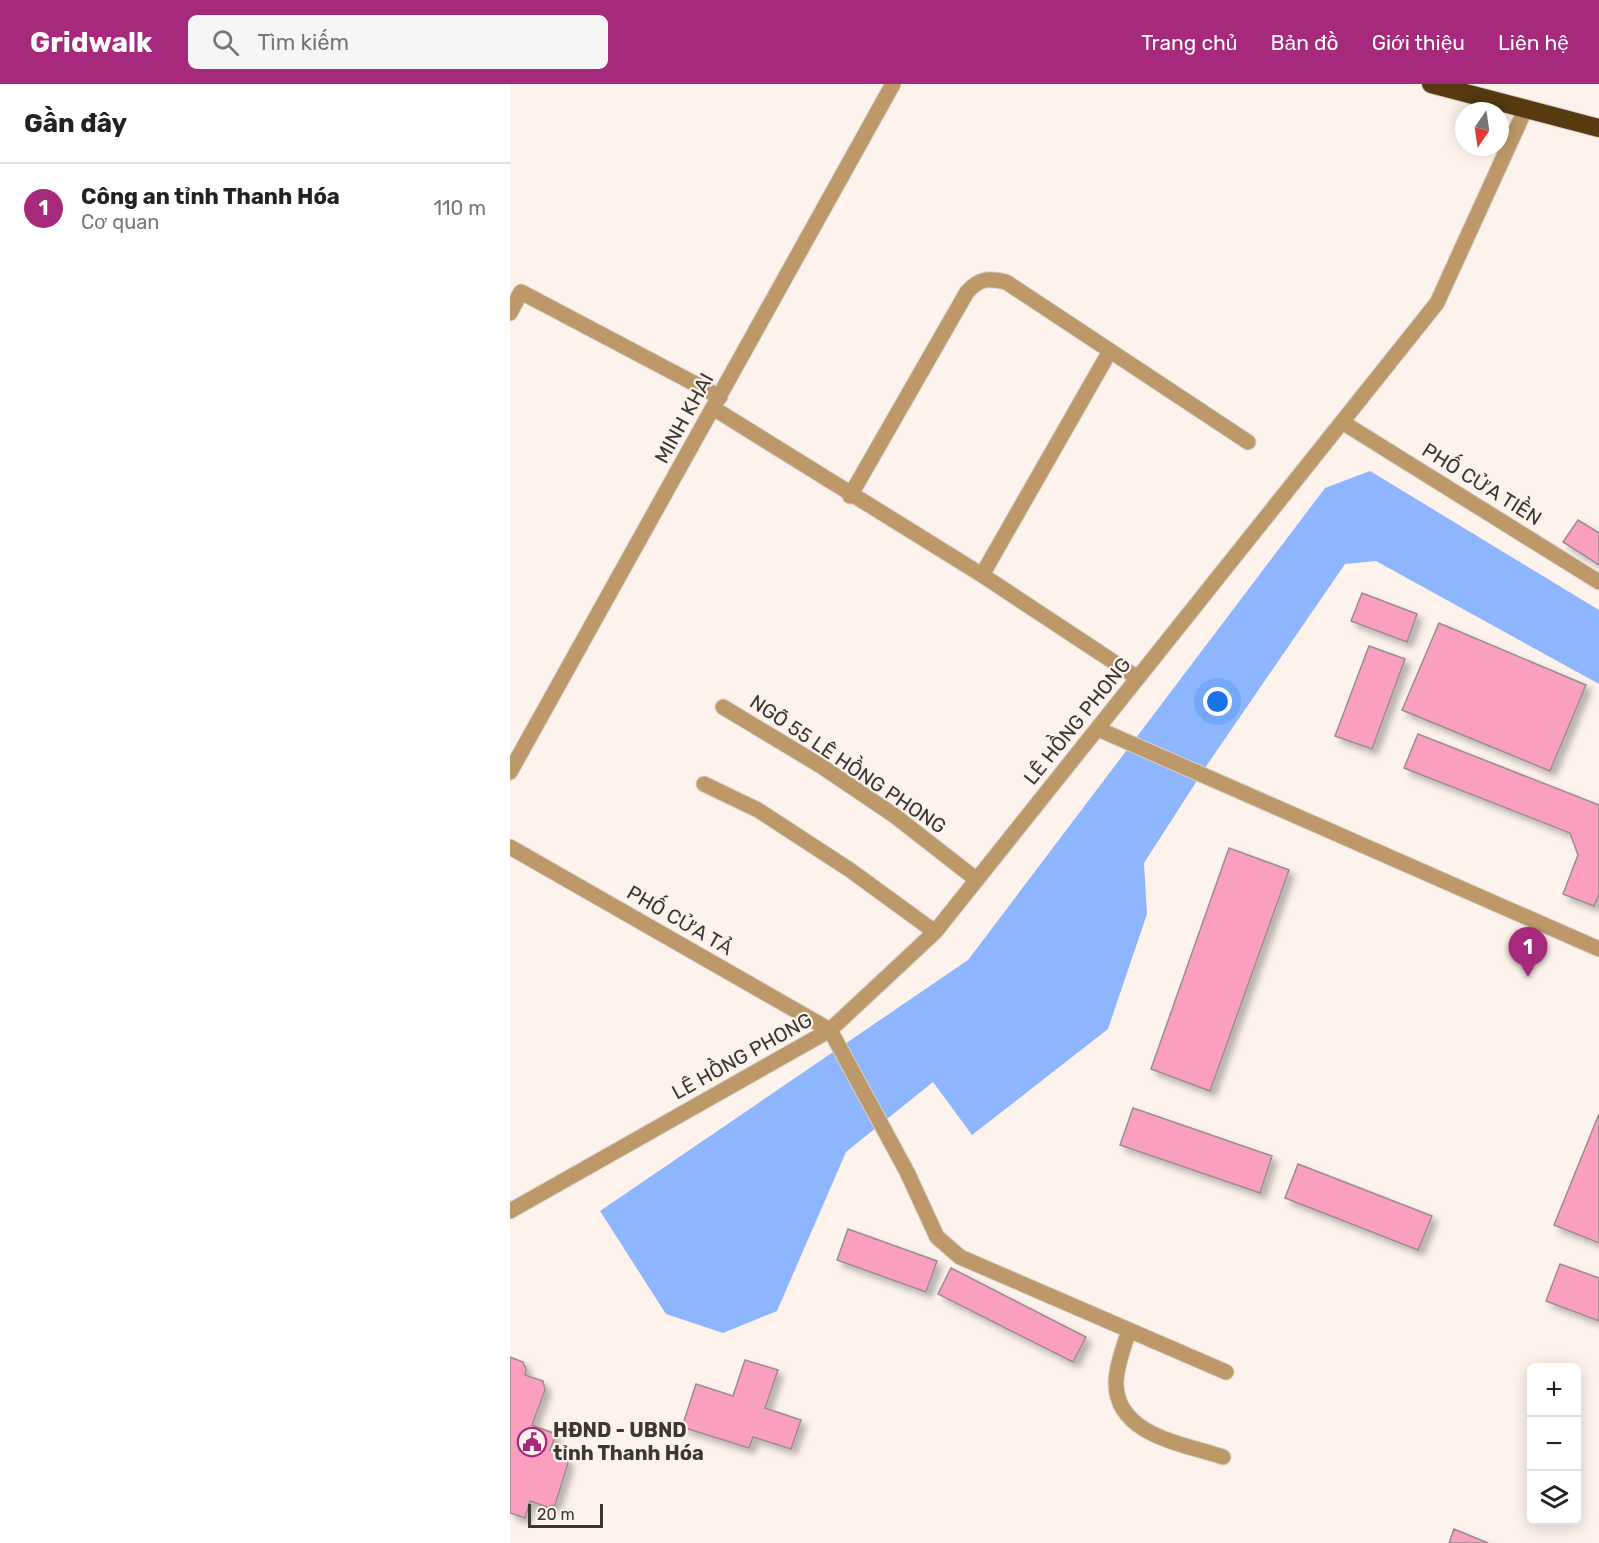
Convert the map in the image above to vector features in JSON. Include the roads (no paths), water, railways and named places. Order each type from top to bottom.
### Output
[{"type":"highway","points":[[1431,84],[1476,90],[1525,110],[1599,128]]},
{"type":"street","name":"MINH KHAI","points":[[510,772],[893,84]]},
{"type":"street","name":"LÊ HỒNG PHONG","points":[[510,1210],[833,1037],[936,932],[1437,303],[1525,110]]},
{"type":"street","points":[[850,496],[967,291],[977,280],[990,279],[1006,282],[1248,442]]},
{"type":"street","points":[[510,313],[521,292],[717,402],[850,496],[982,575],[1138,678]]},
{"type":"street","points":[[982,575],[1110,351]]},
{"type":"street","name":"PHỐ CỬA TIỀN","points":[[1342,422],[1599,582]]},
{"type":"street","name":"NGÕ 55 LÊ HỒNG PHONG","points":[[723,707],[821,766],[895,816],[977,880]]},
{"type":"street","points":[[1098,729],[1599,949]]},
{"type":"street","points":[[704,784],[758,810],[850,870],[936,932]]},
{"type":"street","name":"PHỐ CỬA TẢ","points":[[510,847],[833,1037]]},
{"type":"street","points":[[833,1037],[907,1172],[937,1237],[960,1257],[1226,1372]]},
{"type":"street","points":[[1129,1330],[1116,1385],[1119,1401],[1126,1415],[1136,1426],[1150,1433],[1223,1457]]},
{"type":"water","points":[[1370,471],[1599,610],[1599,684],[1376,561],[1345,564],[1209,762],[1144,863],[1147,914],[1108,1029],[972,1135],[933,1082],[846,1152],[777,1311],[723,1333],[666,1314],[600,1211],[968,960],[1325,488]]},
{"type":"place","name":"Công an tỉnh Thanh Hóa","points":[[1528,977]]},
{"type":"place","name":"HĐND - UBND tỉnh Thanh Hóa","points":[[532,1442]]}]
